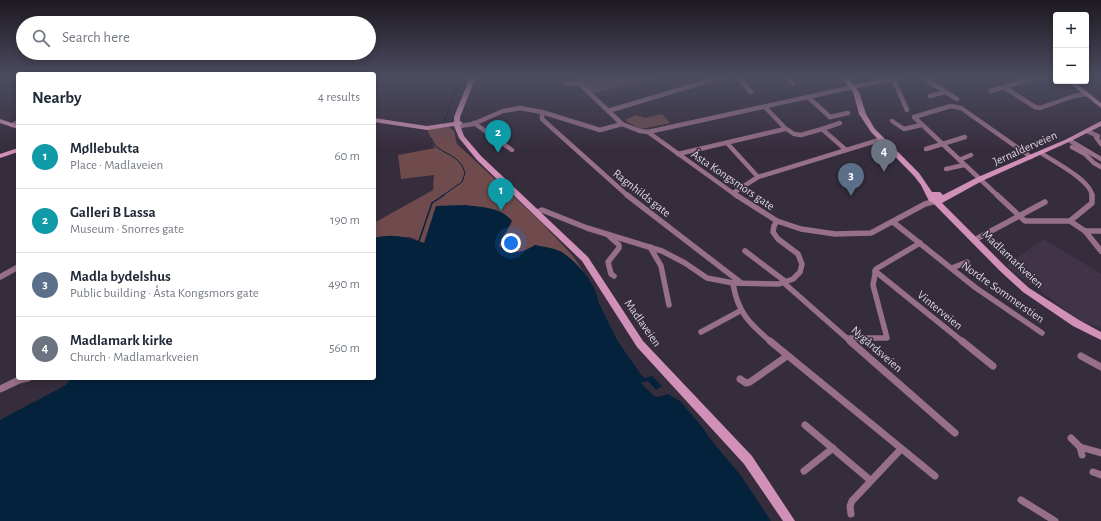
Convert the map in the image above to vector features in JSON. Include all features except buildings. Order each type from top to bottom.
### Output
[{"type":"main road","points":[[376,120],[423,127],[458,124],[460,108],[463,101]]},
{"type":"main road","name":"Madlamarkveien","points":[[859,101],[862,114],[879,139],[912,168],[954,219],[1026,290],[1076,323],[1101,336]]},
{"type":"main road","points":[[0,121],[16,125]]},
{"type":"main road","name":"Jernalderveien","points":[[936,197],[957,190],[1041,153],[1070,144],[1087,131],[1101,123]]},
{"type":"main road","name":"Madlaveien","points":[[458,124],[461,138],[468,147],[585,259],[640,344],[743,454],[790,521]]},
{"type":"main road","points":[[0,156],[16,151]]},
{"type":"street","points":[[598,101],[622,124],[640,131],[648,132],[787,101]]},
{"type":"street","points":[[608,111],[640,101]]},
{"type":"street","points":[[813,101],[830,117],[848,113]]},
{"type":"street","points":[[903,101],[907,110]]},
{"type":"street","points":[[1027,101],[1038,108],[1058,101]]},
{"type":"street","points":[[765,106],[785,129],[792,134],[797,135],[840,123]]},
{"type":"street","points":[[1031,157],[961,108],[951,106],[915,116],[914,118],[1020,217],[1029,222],[1070,221],[1085,231],[1101,251]]},
{"type":"street","points":[[458,124],[470,126],[511,108],[524,108],[600,130],[622,124]]},
{"type":"street","name":"Ragnhilds gate","points":[[542,113],[542,119],[605,177],[737,282]]},
{"type":"street","points":[[892,121],[903,129],[921,125]]},
{"type":"street","points":[[476,123],[512,150]]},
{"type":"street","points":[[678,154],[785,129]]},
{"type":"street","points":[[822,129],[846,150]]},
{"type":"street","points":[[1087,131],[1098,136],[1096,137],[1101,144]]},
{"type":"street","name":"Åsta Kongsmors gate","points":[[648,132],[761,212],[777,221],[810,231],[850,234],[870,233],[893,222],[936,197]]},
{"type":"street","points":[[926,149],[965,137]]},
{"type":"street","points":[[734,193],[758,177],[879,139]]},
{"type":"street","points":[[727,143],[758,177]]},
{"type":"street","points":[[1070,144],[1101,159]]},
{"type":"street","points":[[1070,144],[1085,154],[1094,163],[1101,166]]},
{"type":"street","points":[[1041,153],[1081,179],[1092,192],[1092,203],[1070,221]]},
{"type":"street","points":[[959,160],[971,155]]},
{"type":"street","points":[[946,169],[964,164]]},
{"type":"street","points":[[978,238],[1020,217],[1045,202]]},
{"type":"street","points":[[537,212],[542,210],[546,211],[608,234],[650,246],[685,263],[704,277],[737,282],[785,283],[800,273],[802,269],[802,259],[797,252],[775,236],[772,229],[777,221]]},
{"type":"street","name":"Nordre Sommerstien","points":[[893,222],[976,288],[1042,332]]},
{"type":"street","points":[[1085,231],[1101,231]]},
{"type":"street","points":[[608,234],[619,245],[619,248],[608,262],[611,274],[614,276]]},
{"type":"street","points":[[847,338],[887,338],[873,285],[875,271],[878,267],[920,243]]},
{"type":"street","points":[[650,246],[661,266],[669,305]]},
{"type":"street","name":"Nygårdsveien","points":[[745,251],[785,283],[955,433]]},
{"type":"street","name":"Nordre Sommerstien","points":[[952,268],[966,262]]},
{"type":"street","points":[[0,277],[16,268]]},
{"type":"street","name":"Vinterveien","points":[[875,271],[993,366]]},
{"type":"street","points":[[737,282],[736,301],[740,311],[752,326],[935,476]]},
{"type":"street","points":[[701,332],[740,311]]},
{"type":"street","points":[[740,379],[746,383],[750,382],[787,356]]},
{"type":"street","points":[[1081,356],[1101,367]]},
{"type":"street","points":[[0,388],[19,380]]},
{"type":"street","points":[[805,425],[870,480]]},
{"type":"street","points":[[1071,438],[1080,447],[1101,453]]},
{"type":"street","points":[[1080,447],[1082,455]]},
{"type":"street","points":[[804,471],[833,448]]},
{"type":"street","points":[[852,514],[850,506],[852,501],[870,480],[894,458],[901,449]]},
{"type":"street","points":[[1093,472],[1101,475]]},
{"type":"street","points":[[1021,500],[1055,521]]},
{"type":"shaded area","points":[[662,114],[670,123],[640,129],[625,120],[636,115],[645,118]]},
{"type":"shaded area","points":[[449,127],[454,131],[457,144],[539,220],[573,256],[583,271],[562,252],[535,245],[521,252],[499,246],[502,236],[508,230],[424,243],[410,237],[376,238],[376,222],[433,190],[434,175],[401,179],[398,155],[435,148],[427,129]]},
{"type":"shaded area","points":[[1044,239],[1101,274],[1101,328],[1081,321],[1006,266]]},
{"type":"water","points":[[464,205],[496,210],[507,216],[512,221],[499,246],[517,252],[521,252],[535,245],[553,249],[560,251],[580,267],[594,288],[598,301],[617,340],[642,376],[645,378],[652,376],[662,386],[656,390],[648,381],[641,383],[654,396],[658,397],[668,394],[680,401],[742,477],[771,521],[0,521],[0,420],[66,385],[70,380],[376,380],[376,238],[399,236],[424,243],[436,206]]},
{"type":"waterway","points":[[444,122],[452,101]]},
{"type":"waterway","points":[[431,138],[437,147],[461,164],[465,173],[462,182],[442,196]]},
{"type":"waterway","points":[[419,241],[432,203],[444,195]]},
{"type":"place","name":"Galleri B Lassa","points":[[498,153]]},
{"type":"place","name":"Madlamark kirke","points":[[884,172]]},
{"type":"place","name":"Madla bydelshus","points":[[851,196]]},
{"type":"place","name":"Møllebukta","points":[[501,211]]}]
